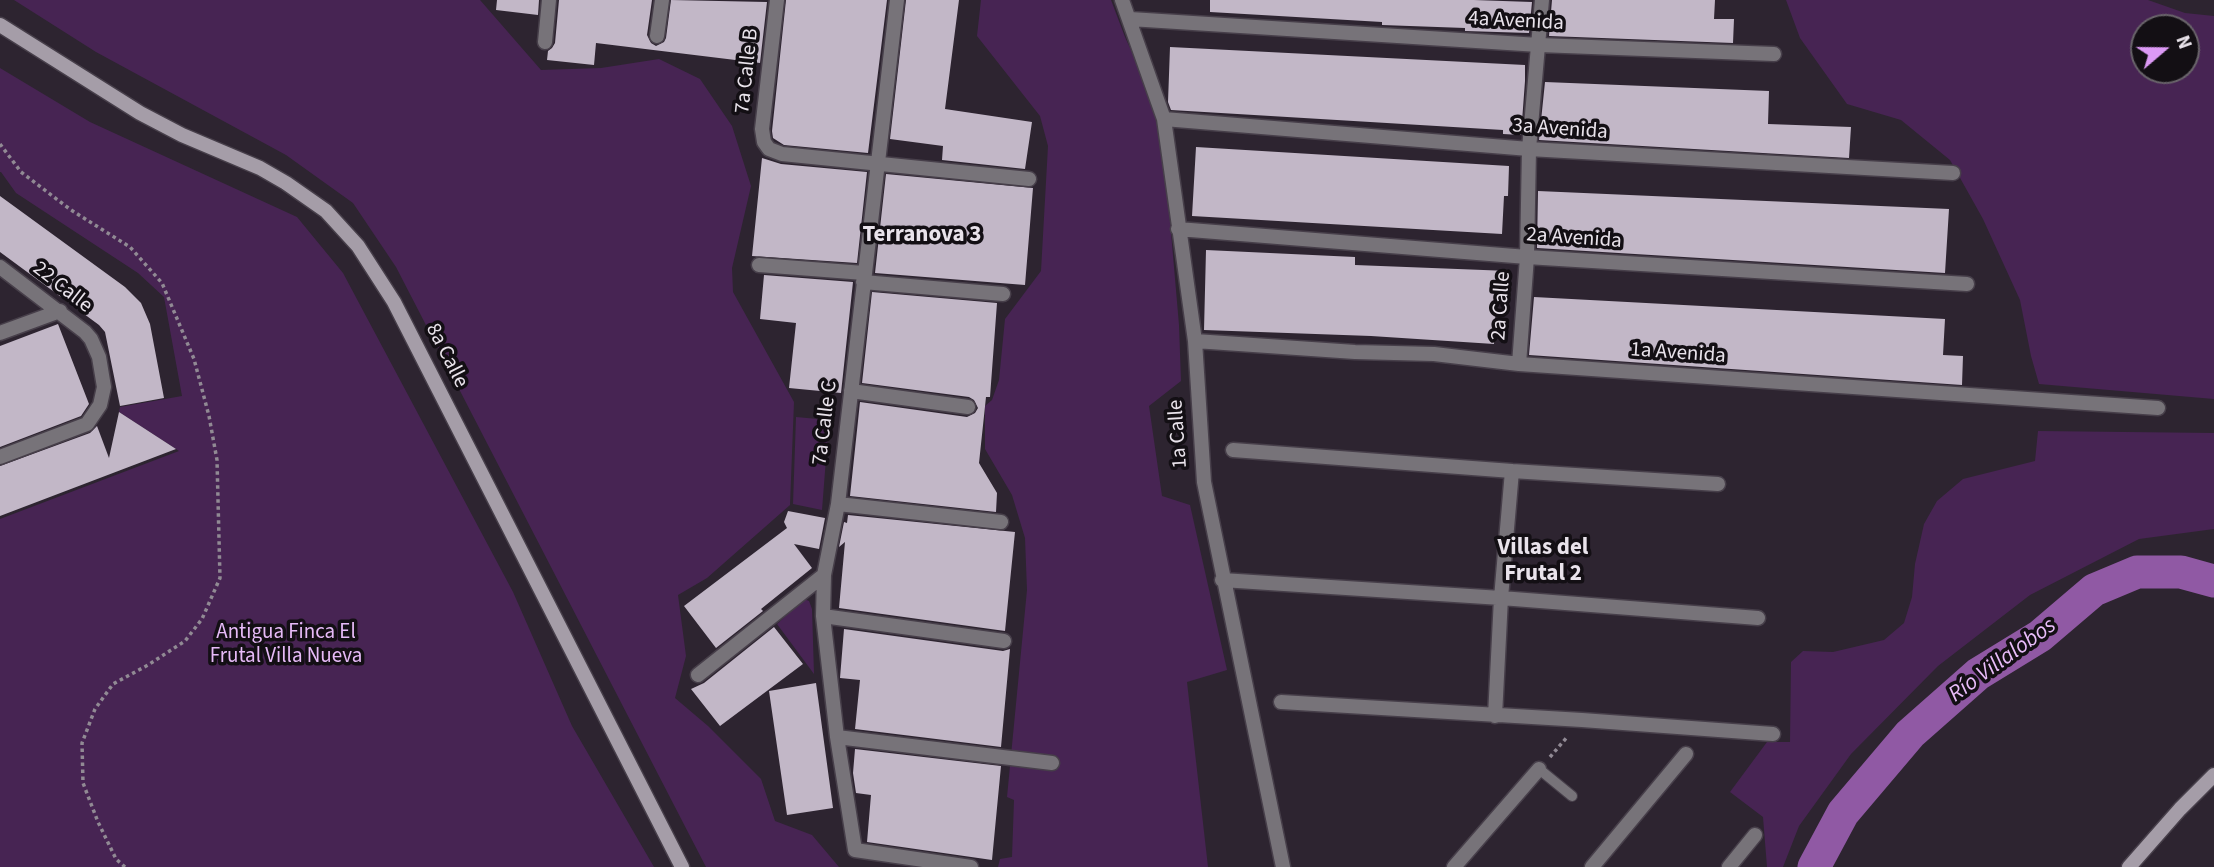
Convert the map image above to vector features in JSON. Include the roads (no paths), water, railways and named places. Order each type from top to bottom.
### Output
[{"type":"main road","name":"8a Calle","points":[[0,25],[140,113],[182,135],[260,168],[286,183],[326,211],[359,246],[394,302],[682,867]]},
{"type":"main road","points":[[2129,867],[2214,775]]},
{"type":"street","points":[[545,42],[549,0]]},
{"type":"street","points":[[657,36],[662,0]]},
{"type":"street","name":"7a Calle B","points":[[776,0],[762,129],[766,146],[772,151],[782,153],[876,163]]},
{"type":"street","name":"7a Calle C","points":[[897,0],[838,505],[824,575],[823,616],[855,850],[971,867]]},
{"type":"street","name":"1a Calle","points":[[1122,0],[1164,119],[1195,341],[1204,482],[1283,867]]},
{"type":"street","name":"2a Calle","points":[[1519,364],[1527,257],[1529,149],[1542,0]]},
{"type":"street","name":"4a Avenida","points":[[1130,19],[1539,45],[1774,54]]},
{"type":"street","name":"3a Avenida","points":[[1164,119],[1529,149],[1953,173]]},
{"type":"street","points":[[876,163],[1029,179]]},
{"type":"street","name":"2a Avenida","points":[[1178,229],[1527,257],[1967,284]]},
{"type":"street","points":[[759,265],[1003,294]]},
{"type":"street","name":"22 Calle","points":[[0,267],[78,325],[91,339],[102,367],[103,398],[97,412],[87,424],[0,457]]},
{"type":"street","points":[[0,333],[60,311]]},
{"type":"street","name":"1a Avenida","points":[[1195,341],[1434,355],[1519,364],[2158,408]]},
{"type":"street","points":[[851,391],[968,407]]},
{"type":"street","points":[[1233,450],[1718,484]]},
{"type":"street","points":[[1495,716],[1501,598],[1512,471]]},
{"type":"street","points":[[838,505],[1001,522]]},
{"type":"street","points":[[698,675],[824,575]]},
{"type":"street","points":[[1222,580],[1758,618]]},
{"type":"street","points":[[823,616],[1004,641]]},
{"type":"street","points":[[1281,702],[1773,734]]},
{"type":"street","points":[[838,737],[1052,763]]},
{"type":"street","points":[[1592,867],[1686,754]]},
{"type":"street","points":[[1454,867],[1539,769]]},
{"type":"street","points":[[1729,867],[1755,835]]},
{"type":"lane","points":[[1539,769],[1572,796]]},
{"type":"waterway","name":"Río Villalobos","points":[[1814,867],[1843,813],[1910,734],[1978,674],[2040,636],[2094,590],[2137,572],[2181,572],[2214,581]]},
{"type":"district","name":"Terranova 3","points":[[922,236]]},
{"type":"district","name":"Villas del Frutal 2","points":[[1543,562]]},
{"type":"park label","name":"Antigua Finca El Frutal Villa Nueva","points":[[286,645]]}]
